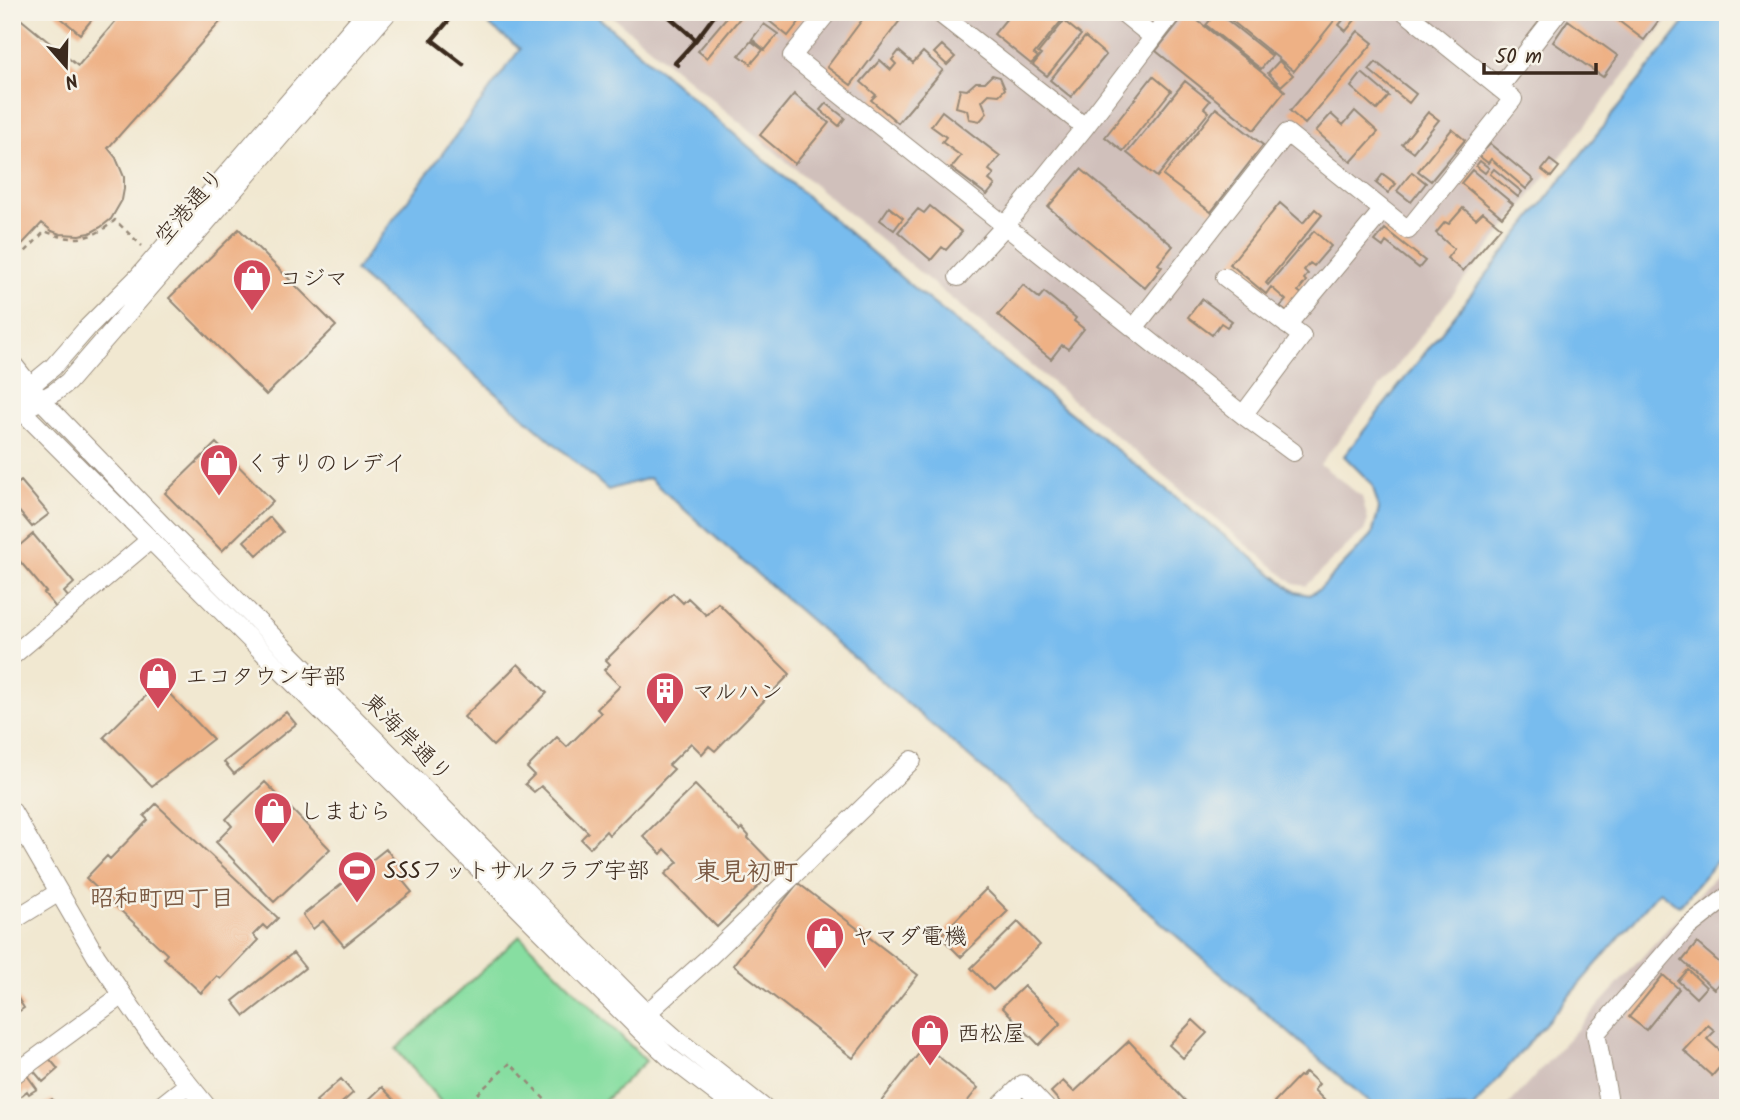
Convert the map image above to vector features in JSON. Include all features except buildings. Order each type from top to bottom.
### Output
[{"type":"street","points":[[14,405],[139,276],[366,12]]},
{"type":"street","name":"空港通り","points":[[14,405],[42,401],[68,382],[388,12]]},
{"type":"street","points":[[828,12],[792,57],[1293,452]]},
{"type":"street","points":[[938,12],[1085,127]]},
{"type":"street","points":[[1122,12],[1153,37]]},
{"type":"street","points":[[958,277],[1004,226],[1085,127],[1173,12]]},
{"type":"street","points":[[1134,328],[1287,133],[1408,230],[1513,99],[1405,12]]},
{"type":"street","points":[[1499,88],[1558,12]]},
{"type":"street","points":[[1287,325],[1382,209]]},
{"type":"street","points":[[1226,277],[1302,336],[1243,415]]},
{"type":"street","name":"東海岸通り","points":[[12,363],[42,401],[175,539],[648,1013],[764,1108]]},
{"type":"street","name":"東海岸通り","points":[[14,405],[642,1032],[668,1056],[736,1108]]},
{"type":"street","points":[[12,656],[150,540]]},
{"type":"street","points":[[648,1013],[912,760]]},
{"type":"street","points":[[12,812],[96,956],[160,1049],[208,1108]]},
{"type":"street","points":[[12,921],[60,892]]},
{"type":"street","points":[[1610,1108],[1596,1033],[1687,928],[1728,896]]},
{"type":"street","points":[[12,1076],[122,995]]},
{"type":"street","points":[[998,1108],[1023,1084],[1046,1108]]},
{"type":"street","points":[[158,1108],[187,1085]]},
{"type":"path","points":[[12,266],[45,231],[71,239],[84,237],[105,229],[115,220],[142,246]]},
{"type":"path","points":[[470,1101],[510,1063],[553,1108]]},
{"type":"shaded area","points":[[607,12],[1674,12],[1320,464],[1362,497],[1368,520],[1364,531],[1306,586],[1294,584]]},
{"type":"shaded area","points":[[1728,862],[1728,1108],[1506,1108]]},
{"type":"green space","points":[[520,936],[646,1061],[597,1108],[446,1108],[396,1049]]},
{"type":"water","points":[[503,12],[592,12],[910,285],[1295,592],[1309,595],[1320,589],[1372,535],[1379,509],[1372,484],[1344,456],[1693,12],[1728,12],[1728,848],[1679,906],[1659,891],[1473,1108],[1376,1108],[649,478],[608,490],[355,271],[520,49],[490,26]]},
{"type":"railway","points":[[456,12],[432,40],[463,64]]},
{"type":"railway","points":[[664,12],[696,40]]},
{"type":"railway","points":[[678,65],[675,63],[717,12]]},
{"type":"place","name":"コジマ","points":[[252,312]]},
{"type":"place","name":"くすりのレデイ","points":[[219,497]]},
{"type":"place","name":"エコタウン宇部","points":[[158,710]]},
{"type":"place","name":"マルハン","points":[[665,725]]},
{"type":"place","name":"しまむら","points":[[273,845]]},
{"type":"place","name":"SSSフットサルクラブ宇部","points":[[357,904]]},
{"type":"place","name":"ヤマダ電機","points":[[825,970]]},
{"type":"place","name":"西松屋","points":[[930,1067]]},
{"type":"district","name":"東見初町","points":[[746,871]]},
{"type":"district","name":"昭和町四丁目","points":[[162,898]]}]
